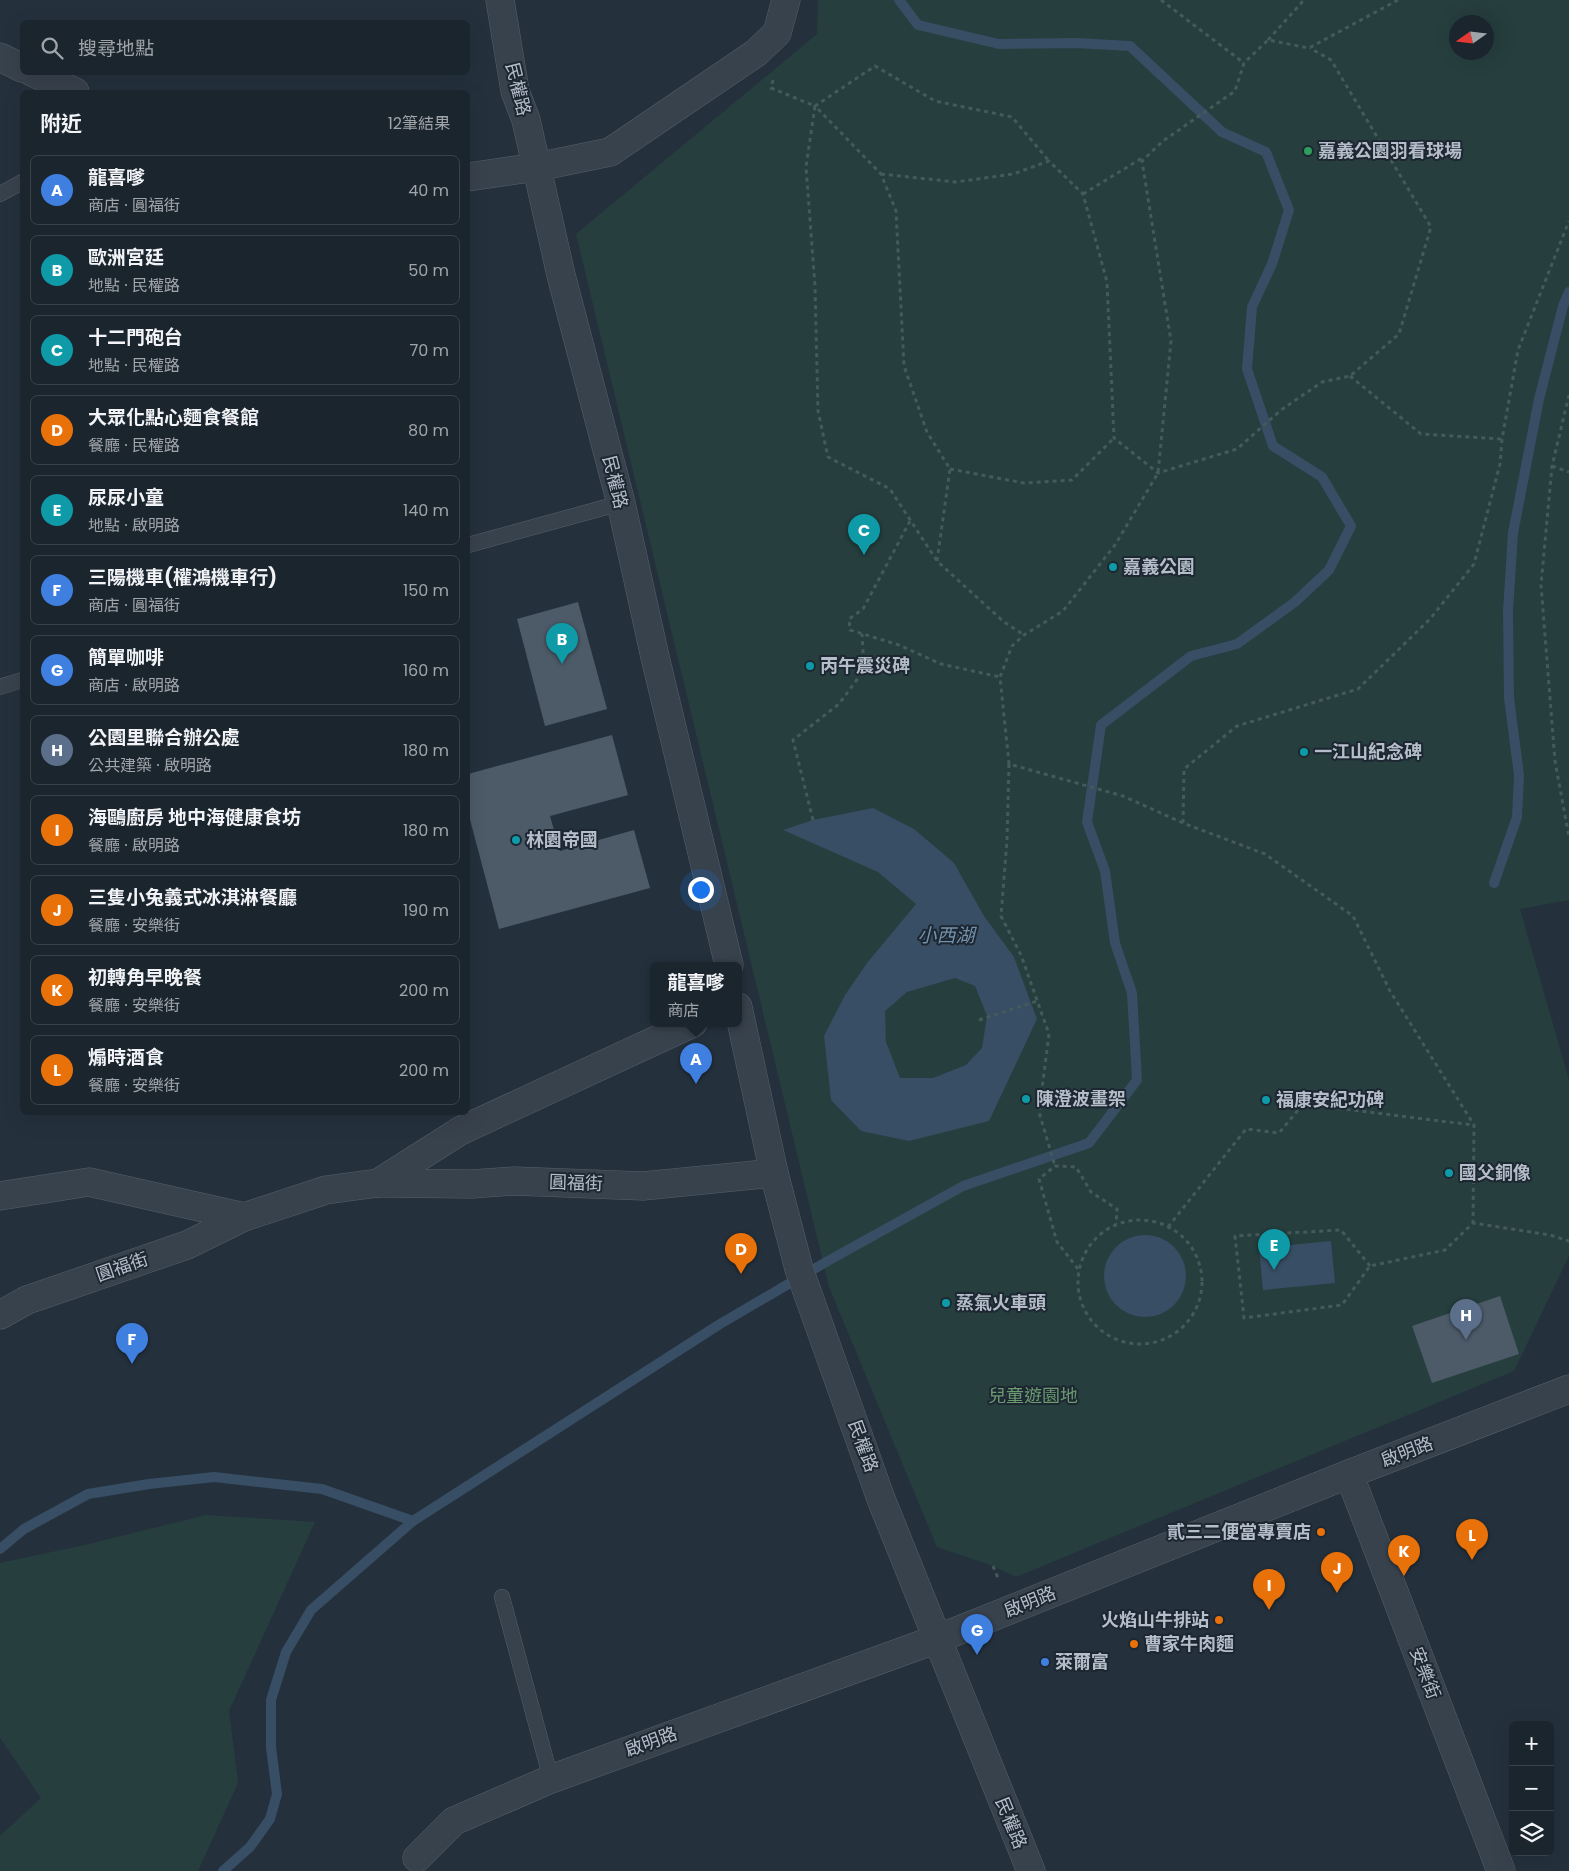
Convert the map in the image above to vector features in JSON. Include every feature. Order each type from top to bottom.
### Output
[{"type":"street","name":"民權路","points":[[500,0],[515,91],[526,120],[538,167],[561,275],[620,503],[728,962]]},
{"type":"street","points":[[470,176],[538,167],[610,152],[756,53],[777,33],[786,0]]},
{"type":"street","points":[[0,57],[20,67]]},
{"type":"street","points":[[38,75],[71,90]]},
{"type":"street","name":"民權路","points":[[742,1025],[774,1173],[799,1269],[881,1499],[1031,1871]]},
{"type":"street","name":"圓福街","points":[[378,1183],[460,1132],[684,1027]]},
{"type":"street","name":"圓福街","points":[[0,1315],[27,1300],[187,1245],[244,1217],[326,1190],[378,1183],[472,1184],[514,1180],[643,1186],[774,1173]]},
{"type":"street","points":[[0,1196],[89,1182],[244,1217]]},
{"type":"street","name":"啟明路","points":[[420,1864],[454,1820],[551,1779],[937,1639],[1349,1474],[1569,1389]]},
{"type":"street","name":"安樂街","points":[[1349,1474],[1501,1871]]},
{"type":"lane","points":[[0,194],[20,183]]},
{"type":"lane","points":[[470,544],[620,503]]},
{"type":"lane","points":[[0,687],[20,681]]},
{"type":"lane","points":[[502,1597],[551,1779]]},
{"type":"path","points":[[1161,0],[1244,63]]},
{"type":"path","points":[[1055,1166],[1039,1112],[1049,1034],[1021,955],[1001,916],[1007,840],[1009,764],[1000,677],[1012,646],[1024,635],[1063,611],[1115,545],[1158,473],[1171,341],[1142,161],[1163,141],[1204,111],[1235,92],[1244,63],[1268,40],[1304,0]]},
{"type":"path","points":[[1309,48],[1398,0]]},
{"type":"path","points":[[1158,473],[1237,449],[1281,410],[1322,382],[1350,376],[1399,334],[1431,227],[1331,60],[1309,48],[1268,40]]},
{"type":"path","points":[[950,469],[1024,483],[1072,480],[1114,438],[1106,282],[1083,194],[1049,161],[1012,118],[935,100],[875,66],[815,106],[806,167],[815,286],[818,411],[828,457],[890,489],[937,561],[1004,622],[1024,635]]},
{"type":"path","points":[[773,79],[771,88],[815,106],[881,174],[896,211],[904,366],[926,432],[950,469],[937,561]]},
{"type":"path","points":[[1083,194],[1149,154]]},
{"type":"path","points":[[881,174],[956,182],[1013,174],[1049,161]]},
{"type":"path","points":[[1183,823],[1184,769],[1237,726],[1358,689],[1430,619],[1474,564],[1500,464],[1502,439],[1518,350],[1569,221]]},
{"type":"path","points":[[1350,376],[1421,434],[1502,439]]},
{"type":"path","points":[[1569,395],[1552,466],[1541,585],[1556,761],[1569,836]]},
{"type":"path","points":[[1114,438],[1158,473]]},
{"type":"path","points":[[1552,466],[1569,472]]},
{"type":"path","points":[[910,521],[863,609],[849,619],[850,630],[899,645],[941,664],[1000,677]]},
{"type":"path","points":[[813,820],[793,740],[839,704],[864,670],[862,634]]},
{"type":"path","points":[[1009,764],[1123,796],[1183,823],[1265,854],[1353,916],[1390,991],[1474,1125],[1473,1224],[1445,1250],[1370,1266],[1342,1305],[1244,1318],[1235,1236],[1341,1230],[1370,1266]]},
{"type":"path","points":[[979,1020],[1038,1001]]},
{"type":"path","points":[[1168,1227],[1246,1129],[1279,1133],[1303,1104],[1474,1125]]},
{"type":"path","points":[[1078,1270],[1057,1242],[1039,1179],[1055,1166],[1076,1167],[1091,1192],[1117,1209],[1116,1224]]},
{"type":"path","points":[[1136,1219],[1157,1221],[1168,1227],[1176,1230],[1191,1245],[1199,1264],[1202,1284],[1198,1305],[1188,1322],[1172,1336],[1153,1343],[1133,1344],[1113,1338],[1096,1326],[1084,1310],[1078,1290],[1078,1270],[1086,1250],[1116,1224],[1136,1219]]},
{"type":"path","points":[[1473,1224],[1550,1235],[1569,1241]]},
{"type":"path","points":[[994,1566],[998,1578]]},
{"type":"green space","name":"嘉義公園","points":[[818,0],[1569,0],[1569,900],[1520,909],[1569,1080],[1569,1256],[1514,1371],[1016,1577],[993,1566],[937,1547],[829,1287],[576,234],[817,34]]},
{"type":"green space","points":[[206,1515],[315,1522],[229,1711],[238,1783],[198,1871],[0,1871],[0,1836],[41,1798],[0,1738],[0,1563],[89,1544]]},
{"type":"water","name":"小西湖","points":[[873,808],[914,829],[954,863],[984,916],[1014,957],[1037,1019],[989,1121],[909,1141],[861,1131],[831,1100],[824,1036],[845,995],[867,963],[916,904],[878,872],[783,830],[813,820]],"holes":[[[955,978],[975,986],[987,1016],[982,1048],[966,1065],[933,1078],[900,1078],[886,1042],[885,1011],[907,992]]]},
{"type":"water","points":[[1145,1235],[1161,1238],[1174,1247],[1183,1260],[1186,1276],[1183,1292],[1174,1305],[1161,1314],[1145,1317],[1129,1314],[1116,1305],[1107,1292],[1104,1276],[1107,1260],[1116,1247],[1129,1238]]},
{"type":"water","points":[[1331,1241],[1335,1283],[1263,1290],[1259,1248]]},
{"type":"building","points":[[578,602],[607,709],[545,726],[517,619]]},
{"type":"building","name":"林園帝國","points":[[612,735],[628,795],[550,816],[560,851],[634,830],[650,888],[499,929],[470,820],[470,773]]},
{"type":"building","points":[[1500,1296],[1519,1354],[1432,1383],[1412,1326]]},
{"type":"waterway","points":[[223,1871],[250,1847],[270,1819],[277,1794],[271,1747],[271,1700],[286,1652],[311,1610],[413,1521],[720,1324],[826,1262],[963,1186],[1089,1143],[1137,1080],[1132,993],[1115,943],[1105,871],[1087,822],[1101,725],[1191,656],[1237,644],[1295,602],[1329,570],[1351,526],[1322,477],[1273,446],[1247,369],[1252,307],[1272,264],[1289,210],[1266,152],[1222,132],[1130,46],[1076,43],[999,44],[918,25],[899,0]]},
{"type":"waterway","points":[[1494,883],[1517,817],[1519,775],[1509,698],[1508,611],[1513,533],[1539,399],[1563,306],[1569,292]]},
{"type":"waterway","points":[[0,1549],[24,1529],[88,1494],[149,1484],[214,1477],[322,1489],[413,1521]]},
{"type":"place","name":"嘉義公園羽看球場","points":[[1308,151]]},
{"type":"place","name":"十二門砲台","points":[[864,555]]},
{"type":"place","name":"嘉義公園","points":[[1113,567]]},
{"type":"place","name":"歐洲宮廷","points":[[562,664]]},
{"type":"place","name":"丙午震災碑","points":[[810,666]]},
{"type":"place","name":"一江山紀念碑","points":[[1304,752]]},
{"type":"place","name":"林園帝國","points":[[516,840]]},
{"type":"place","name":"龍喜嗲","points":[[696,1084]]},
{"type":"place","name":"陳澄波畫架","points":[[1026,1099]]},
{"type":"place","name":"福康安紀功碑","points":[[1266,1100]]},
{"type":"place","name":"國父銅像","points":[[1449,1173]]},
{"type":"place","name":"尿尿小童","points":[[1274,1270]]},
{"type":"place","name":"大眾化點心麵食餐館","points":[[741,1274]]},
{"type":"place","name":"蒸氣火車頭","points":[[946,1303]]},
{"type":"place","name":"公園里聯合辦公處","points":[[1466,1340]]},
{"type":"place","name":"三陽機車(權鴻機車行)","points":[[132,1364]]},
{"type":"place","name":"貳三二便當專賣店","points":[[1321,1532]]},
{"type":"place","name":"煽時酒食","points":[[1472,1560]]},
{"type":"place","name":"初轉角早晚餐","points":[[1404,1576]]},
{"type":"place","name":"三隻小兔義式冰淇淋餐廳","points":[[1337,1593]]},
{"type":"place","name":"海鷗廚房 地中海健康食坊","points":[[1269,1610]]},
{"type":"place","name":"火焰山牛排站","points":[[1219,1620]]},
{"type":"place","name":"曹家牛肉麵","points":[[1134,1644]]},
{"type":"place","name":"簡單咖啡","points":[[977,1655]]},
{"type":"place","name":"萊爾富","points":[[1045,1662]]},
{"type":"park label","name":"兒童遊園地","points":[[1033,1396]]}]
